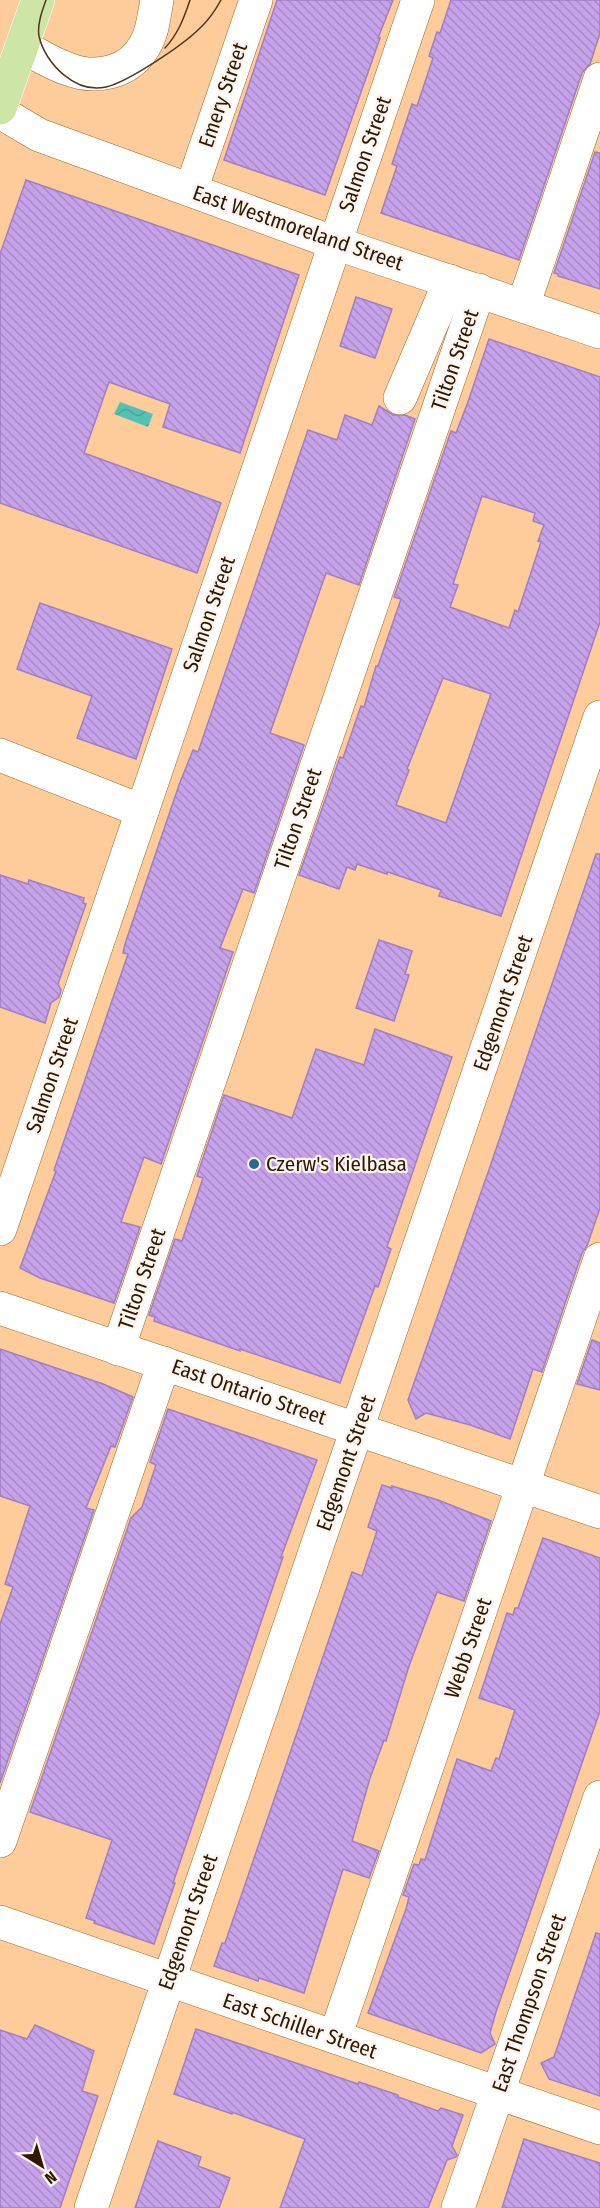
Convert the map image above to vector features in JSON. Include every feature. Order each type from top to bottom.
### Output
[{"type":"main road","points":[[0,110],[38,0]]},
{"type":"street","points":[[22,46],[68,69],[86,74],[108,74],[129,63],[145,46],[153,24],[157,0]]},
{"type":"street","name":"Emery Street","points":[[191,190],[256,0]]},
{"type":"street","name":"Salmon Street","points":[[0,1229],[417,0]]},
{"type":"street","points":[[523,306],[600,79]]},
{"type":"street","name":"East Westmoreland Street","points":[[0,110],[39,135],[335,243],[600,332]]},
{"type":"street","points":[[400,398],[464,286]]},
{"type":"street","name":"Tilton Street","points":[[118,1348],[464,286]]},
{"type":"street","name":"Edgemont Street","points":[[91,2208],[600,717]]},
{"type":"street","points":[[0,755],[142,811]]},
{"type":"street","name":"Webb Street","points":[[335,2037],[600,1259]]},
{"type":"street","name":"East Ontario Street","points":[[0,1308],[600,1512]]},
{"type":"street","points":[[0,1841],[164,1363]]},
{"type":"street","name":"East Thompson Street","points":[[458,2208],[600,1797]]},
{"type":"street","name":"East Schiller Street","points":[[0,1922],[497,2095],[600,2128]]},
{"type":"water","points":[[120,402],[153,414],[148,427],[114,414]]},
{"type":"building","points":[[277,0],[393,0],[325,195],[224,160]]},
{"type":"building","points":[[451,0],[600,0],[600,33],[590,64],[582,73],[519,260],[381,213],[397,166],[392,164],[412,104],[417,106],[433,58],[429,56],[437,32],[440,33]]},
{"type":"building","points":[[595,152],[600,153],[600,289],[554,273]]},
{"type":"building","points":[[26,180],[299,275],[240,453],[163,427],[170,404],[109,382],[84,453],[221,503],[197,573],[0,503],[0,254]]},
{"type":"building","points":[[356,297],[392,309],[375,358],[340,346]]},
{"type":"building","points":[[489,339],[600,377],[600,622],[501,916],[439,896],[441,890],[357,864],[355,870],[347,867],[339,889],[299,875],[340,757],[343,758],[361,706],[364,707],[376,666],[378,666],[401,599],[394,597],[451,431],[456,433]],"holes":[[[482,496],[535,513],[533,521],[544,525],[538,541],[541,542],[518,612],[515,610],[509,628],[450,607],[458,585],[453,584]],[[443,678],[491,694],[446,823],[396,805],[409,770],[407,769]]]},
{"type":"building","points":[[379,406],[393,415],[405,415],[415,419],[359,585],[326,573],[270,733],[304,745],[254,893],[243,889],[220,948],[233,952],[161,1164],[144,1157],[121,1222],[140,1227],[114,1303],[40,1278],[20,1268],[56,1171],[54,1170],[128,954],[123,953],[125,944],[179,785],[193,750],[198,752],[308,430],[337,440],[345,415],[372,425]]},
{"type":"building","points":[[40,603],[172,649],[136,759],[77,738],[92,696],[17,669]]},
{"type":"building","points":[[596,854],[600,854],[600,1208],[587,1246],[582,1253],[542,1372],[533,1369],[510,1439],[426,1413],[416,1419],[408,1400]]},
{"type":"building","points":[[0,875],[28,884],[29,880],[84,898],[83,903],[86,904],[58,984],[61,990],[59,997],[51,1003],[45,1023],[0,1007]]},
{"type":"building","points":[[379,940],[412,951],[405,974],[409,975],[394,1021],[356,1008]]},
{"type":"building","points":[[375,1029],[452,1057],[387,1247],[391,1249],[378,1287],[375,1286],[340,1383],[154,1321],[155,1317],[149,1315],[175,1239],[182,1241],[203,1178],[197,1176],[224,1095],[292,1118],[316,1049],[364,1065]]},
{"type":"building","points":[[592,1340],[600,1343],[600,1390],[577,1384]]},
{"type":"building","points":[[0,1349],[103,1384],[133,1397],[115,1447],[111,1446],[86,1508],[94,1510],[0,1783],[0,1624],[13,1587],[5,1584],[30,1506],[0,1496]]},
{"type":"building","points":[[168,1409],[317,1460],[281,1557],[283,1557],[154,1944],[94,1923],[95,1921],[86,1918],[112,1840],[30,1812],[131,1518],[142,1507],[156,1465],[150,1462]]},
{"type":"building","points":[[382,1485],[438,1500],[491,1521],[464,1601],[437,1592],[409,1666],[386,1741],[384,1740],[370,1778],[352,1841],[379,1851],[369,1878],[343,1869],[304,1993],[214,1966],[222,1943],[225,1943],[352,1572],[362,1576],[377,1531],[368,1527]]},
{"type":"building","points":[[543,1538],[600,1558],[600,1711],[496,2012],[490,2033],[495,2044],[481,2053],[368,2013],[406,1909],[409,1897],[403,1895],[414,1864],[419,1865],[421,1859],[425,1860],[457,1759],[491,1771],[496,1758],[499,1759],[515,1710],[479,1698],[507,1613],[513,1615],[515,1608],[518,1608]]},
{"type":"building","points":[[596,1933],[600,1934],[600,2096],[549,2079],[541,2063],[554,2057]]},
{"type":"building","points":[[35,2025],[94,2051],[82,2091],[98,2096],[60,2208],[0,2208],[0,2030],[27,2039]]},
{"type":"building","points":[[196,2029],[358,2084],[359,2082],[398,2095],[398,2097],[438,2111],[441,2108],[463,2115],[452,2146],[457,2155],[447,2160],[428,2208],[280,2208],[305,2139],[232,2112],[232,2114],[174,2094]]},
{"type":"building","points":[[524,2139],[600,2163],[600,2208],[502,2208]]},
{"type":"building","points":[[158,2141],[201,2157],[198,2166],[230,2178],[219,2208],[135,2208]]},
{"type":"tram line","points":[[46,0],[40,18],[39,36],[42,47],[64,75],[84,86],[95,88],[116,84],[168,53],[202,26],[221,0]]},
{"type":"tram line","points":[[165,48],[180,26],[190,0]]},
{"type":"place","name":"Czerw's Kielbasa","points":[[254,1164]]}]
